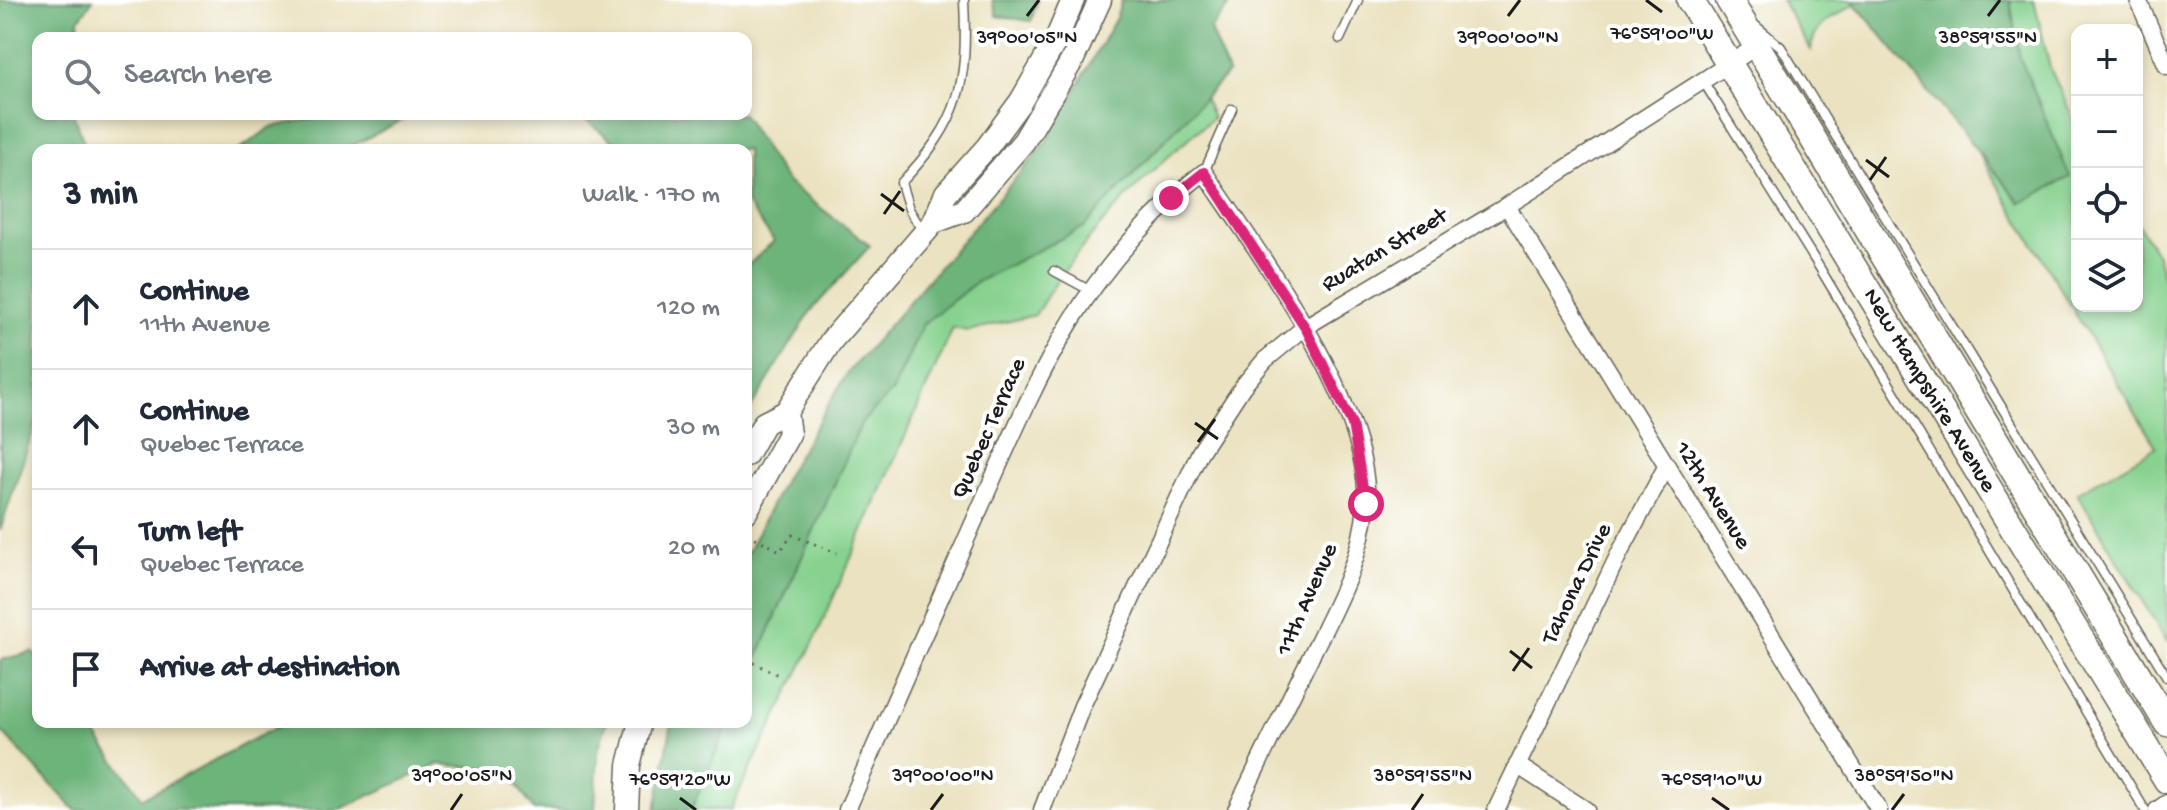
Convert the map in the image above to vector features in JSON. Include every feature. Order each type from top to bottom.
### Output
[{"type":"main road","points":[[752,444],[764,423],[786,412],[831,341],[928,227],[946,193],[988,146],[1037,75],[1073,0]]},
{"type":"main road","points":[[928,227],[964,211],[1024,141],[1073,59],[1100,0]]},
{"type":"main road","name":"New Hampshire Avenue","points":[[1690,0],[2167,780]]},
{"type":"main road","name":"New Hampshire Avenue","points":[[1731,3],[2167,723]]},
{"type":"main road","points":[[752,512],[789,434],[786,412]]},
{"type":"main road","points":[[627,810],[629,765],[638,728]]},
{"type":"street","points":[[2140,7],[2167,66]]},
{"type":"street","name":"Ruatan Street","points":[[1042,810],[1082,706],[1200,452],[1243,386],[1265,360],[1305,327],[1507,206],[1757,46]]},
{"type":"street","name":"11th Avenue","points":[[1204,172],[1305,327],[1352,424],[1366,504],[1356,559],[1236,810]]},
{"type":"street","name":"Quebec Terrace","points":[[847,810],[1042,368],[1089,290],[1171,198],[1204,172]]},
{"type":"street","name":"12th Avenue","points":[[1507,206],[1879,810]]},
{"type":"street","name":"Tahona Drive","points":[[1496,810],[1619,554],[1666,467]]},
{"type":"street","points":[[1517,765],[1586,810]]},
{"type":"street","points":[[2157,810],[2167,803]]},
{"type":"lane","points":[[928,227],[909,209],[901,183],[955,109],[964,79],[964,0]]},
{"type":"lane","points":[[1340,39],[1358,0]]},
{"type":"lane","points":[[1731,3],[1781,47],[2167,677]]},
{"type":"lane","points":[[1702,80],[1818,265],[2145,810]]},
{"type":"lane","points":[[1204,172],[1232,109]]},
{"type":"lane","points":[[1054,271],[1089,290]]},
{"type":"path","points":[[752,527],[780,551],[792,535],[837,553]]},
{"type":"path","points":[[752,662],[780,676]]},
{"type":"green space","points":[[0,0],[93,0],[79,19],[78,32],[32,32],[32,120],[75,120],[85,144],[32,144],[32,434],[0,531]]},
{"type":"green space","points":[[992,0],[1038,0],[1031,21],[997,16]]},
{"type":"green space","points":[[1122,0],[1233,0],[1210,30],[1228,73],[1084,227],[978,281],[923,324],[893,391],[862,422],[752,670],[752,543],[786,476],[846,375],[1045,144],[1116,18]]},
{"type":"green space","points":[[1161,0],[1213,118],[1139,185],[1094,233],[1035,315],[968,331],[953,328],[814,641],[730,810],[671,810],[686,728],[752,728],[752,564],[832,428]]},
{"type":"green space","points":[[1781,0],[1863,0],[1823,25],[1813,40],[1811,50]]},
{"type":"green space","points":[[1852,0],[2010,0],[2020,58],[2070,177],[2021,203]]},
{"type":"green space","points":[[1886,0],[2034,0],[2050,68],[2071,114],[2071,306]]},
{"type":"green space","points":[[307,120],[402,120],[356,144],[247,144],[271,127]]},
{"type":"green space","points":[[586,120],[746,120],[786,181],[870,246],[811,311],[752,406],[752,261],[774,241],[752,211],[752,144],[617,144]]},
{"type":"green space","points":[[2143,232],[2157,255],[2167,288],[2167,642],[2077,493],[2156,447],[2074,312],[2143,312]]},
{"type":"green space","points":[[32,652],[32,728],[90,728],[143,798],[275,728],[605,728],[598,751],[595,810],[534,810],[507,771],[439,764],[338,810],[75,810],[0,730],[0,660]]},
{"type":"green space","points":[[671,728],[726,728],[691,810],[656,810]]},
{"type":"route","points":[[1171,198],[1204,172],[1305,327],[1352,424],[1362,467],[1366,504]]}]
